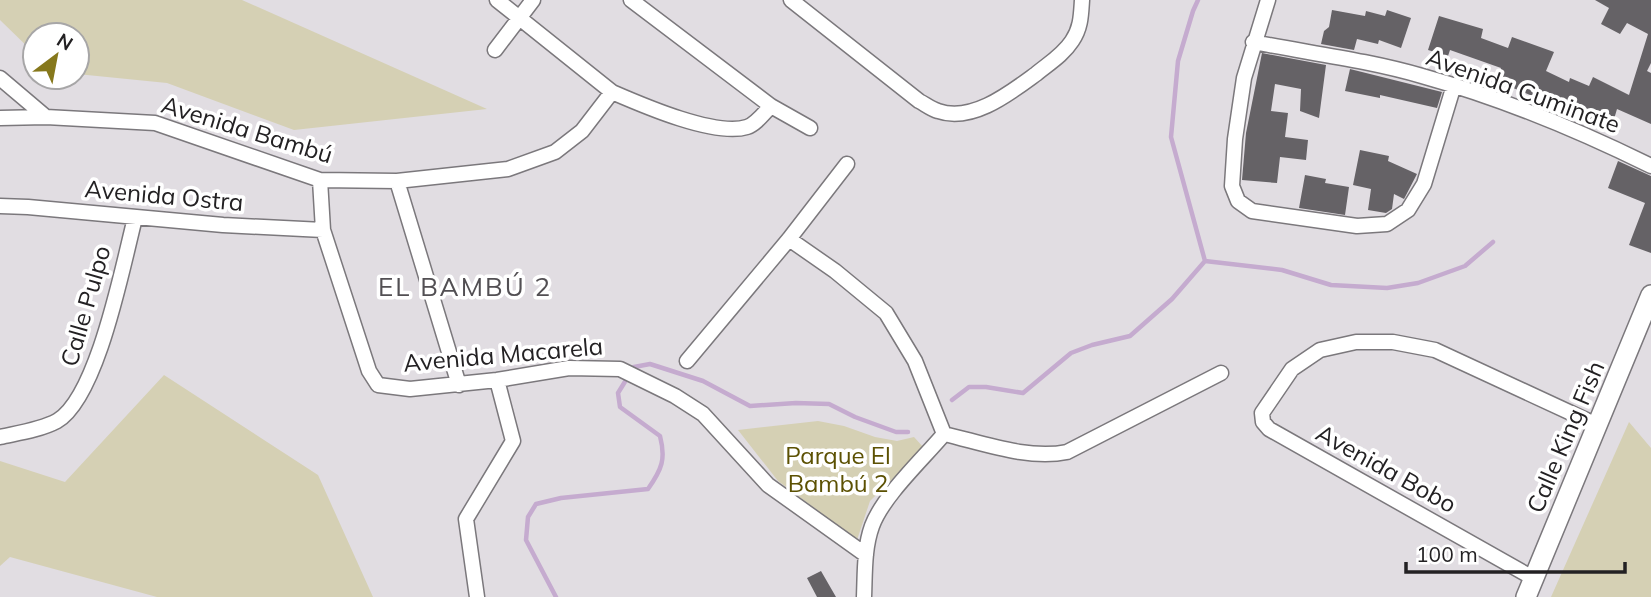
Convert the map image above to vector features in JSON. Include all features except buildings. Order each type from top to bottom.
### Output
[{"type":"street","points":[[497,0],[612,92],[636,103],[717,128],[733,130],[750,127],[771,106]]},
{"type":"street","points":[[495,50],[533,0]]},
{"type":"street","points":[[631,0],[771,106],[810,128]]},
{"type":"street","points":[[791,0],[919,101],[939,112],[962,113],[981,108],[1016,89],[1058,57],[1072,42],[1081,24],[1082,0]]},
{"type":"street","points":[[1268,0],[1244,78],[1235,139],[1232,186],[1238,201],[1252,211],[1357,226],[1387,224],[1408,210],[1424,184],[1454,85]]},
{"type":"street","name":"Avenida Cuminate","points":[[1254,41],[1454,85],[1584,133],[1651,166]]},
{"type":"street","points":[[0,78],[46,117]]},
{"type":"street","name":"Avenida Bambú","points":[[0,118],[46,117],[155,123],[320,180],[397,181],[508,169],[555,152],[582,131],[612,92]]},
{"type":"street","points":[[687,361],[848,164]]},
{"type":"street","name":"Avenida Macarela","points":[[320,180],[323,230],[369,371],[378,385],[410,390],[569,368],[620,369],[675,396],[703,414],[768,485],[866,555]]},
{"type":"street","points":[[397,181],[459,385]]},
{"type":"street","name":"Avenida Ostra","points":[[0,206],[323,230]]},
{"type":"street","name":"Calle Pulpo","points":[[0,437],[25,432],[58,420],[78,400],[90,378],[101,345],[135,218]]},
{"type":"street","points":[[789,239],[835,271],[886,313],[915,361],[944,434]]},
{"type":"street","name":"Calle King Fish","points":[[1526,597],[1651,295]]},
{"type":"street","name":"Avenida Bobo","points":[[1533,578],[1269,429],[1263,422],[1262,413],[1292,369],[1320,350],[1356,342],[1393,342],[1435,350],[1597,425]]},
{"type":"street","points":[[944,434],[1002,448],[1049,455],[1067,452],[1222,373]]},
{"type":"street","points":[[477,597],[467,519],[513,441],[497,380]]},
{"type":"street","points":[[864,597],[866,555],[872,526],[884,504],[944,434]]},
{"type":"green space","points":[[0,0],[242,0],[487,109],[294,130],[167,83],[91,75],[91,21],[21,21],[21,40],[0,20]]},
{"type":"green space","points":[[164,375],[318,475],[373,597],[157,597],[10,557],[0,566],[0,461],[65,482]]},
{"type":"green space","name":"Parque El Bambú 2","points":[[818,421],[897,441],[914,437],[924,448],[870,501],[857,540],[778,481],[738,430]]},
{"type":"green space","points":[[1629,422],[1651,448],[1651,597],[1551,597]]},
{"type":"waterway","points":[[1198,0],[1178,61],[1171,137],[1205,261]]},
{"type":"waterway","points":[[1205,261],[1282,270],[1331,285],[1387,288],[1418,283],[1465,266],[1493,242]]},
{"type":"waterway","points":[[952,400],[969,387],[1023,393],[1071,353],[1130,336],[1172,299],[1205,261]]},
{"type":"waterway","points":[[556,597],[526,540],[528,517],[536,504],[561,498],[648,489],[660,470],[663,458],[660,436],[620,407],[618,393],[634,367],[650,364],[703,381],[750,406],[829,404],[896,432],[908,432]]},
{"type":"district","name":"EL BAMBÚ 2","points":[[465,287]]}]
